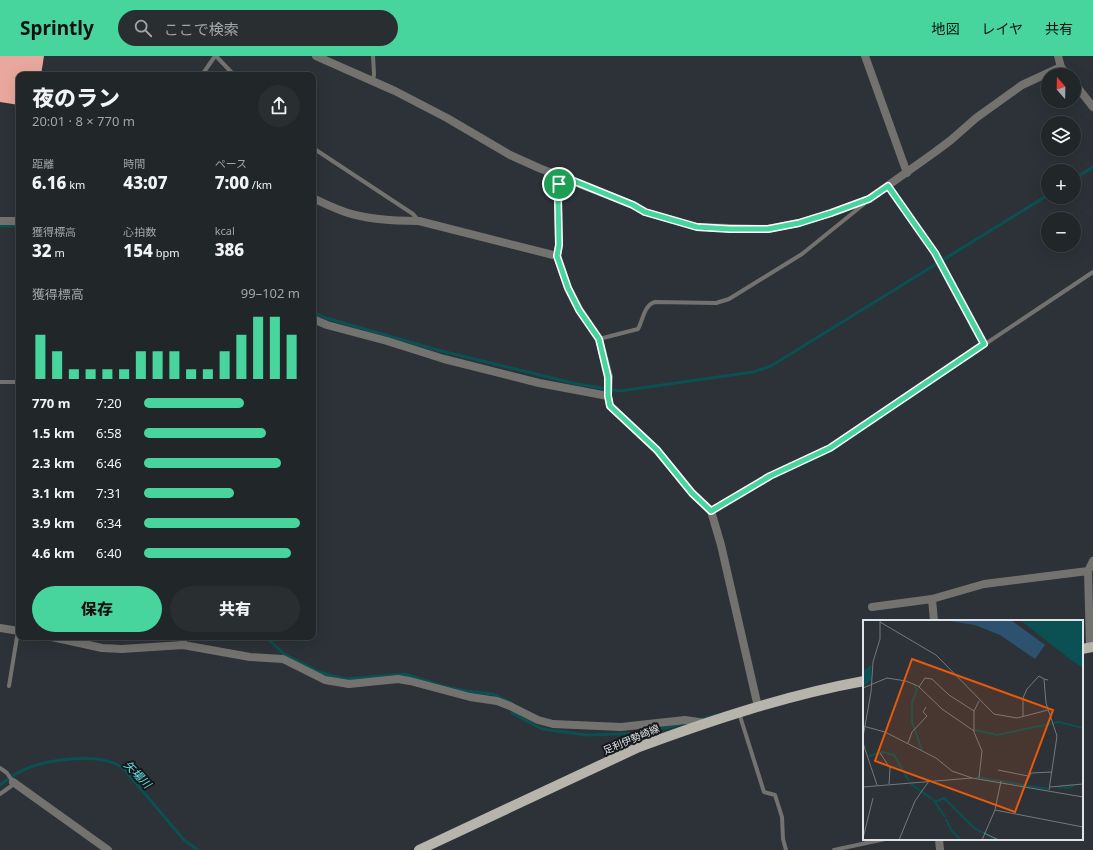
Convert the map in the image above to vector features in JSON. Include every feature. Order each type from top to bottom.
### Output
[{"type":"main road","name":"足利伊勢崎線","points":[[420,850],[639,747],[758,707],[863,681]]},
{"type":"street","points":[[316,56],[395,91],[447,118],[510,155],[633,205],[645,212],[697,227],[768,229],[799,223],[869,199],[907,173],[951,140],[976,118],[1022,85],[1061,67],[1058,56]]},
{"type":"street","points":[[865,56],[907,173]]},
{"type":"street","points":[[1081,92],[1093,107]]},
{"type":"street","points":[[564,177],[559,184],[559,245],[557,256],[568,288],[579,310],[599,339],[608,377],[608,396],[610,406],[657,450],[692,493],[711,511],[721,545],[758,707]]},
{"type":"street","points":[[316,199],[345,212],[367,217],[419,220],[557,256]]},
{"type":"street","points":[[0,221],[16,221]]},
{"type":"street","points":[[316,320],[327,325],[387,341],[444,359],[539,383],[608,396]]},
{"type":"street","points":[[1088,647],[1088,571],[1093,561]]},
{"type":"street","points":[[872,607],[932,599],[984,584],[1088,571]]},
{"type":"street","points":[[932,599],[934,620]]},
{"type":"street","points":[[0,628],[16,631]]},
{"type":"street","points":[[66,640],[102,648],[122,649],[183,641],[250,657],[284,659],[325,680],[349,684],[398,680],[410,681],[470,697],[497,702],[510,706],[538,720],[553,724],[621,727],[685,720],[707,723]]},
{"type":"street","points":[[13,783],[108,850]]},
{"type":"street","points":[[939,840],[940,850]]},
{"type":"lane","points":[[204,72],[215,56],[231,72]]},
{"type":"lane","points":[[372,82],[374,74],[373,56]]},
{"type":"lane","points":[[316,150],[408,210],[419,220]]},
{"type":"lane","points":[[888,186],[935,253],[984,344]]},
{"type":"lane","points":[[599,339],[638,329],[646,308],[650,303],[716,303],[729,299],[802,254],[869,199]]},
{"type":"lane","points":[[711,511],[770,476],[830,448],[1093,272]]},
{"type":"lane","points":[[0,382],[16,382]]},
{"type":"lane","points":[[9,686],[17,640]]},
{"type":"lane","points":[[739,713],[764,792],[775,795],[782,817],[783,839],[786,850]]},
{"type":"lane","points":[[0,768],[7,772],[13,783],[0,794]]},
{"type":"lane","points":[[834,850],[880,840]]},
{"type":"building","points":[[0,56],[44,56],[41,72],[16,72],[16,105],[0,102]]},
{"type":"waterway","points":[[1081,175],[1093,167]]},
{"type":"waterway","points":[[316,313],[326,318],[441,351],[577,384],[620,391],[753,372],[771,366],[1041,199]]},
{"type":"waterway","points":[[0,226],[16,226]]},
{"type":"waterway","points":[[269,640],[284,654],[319,672],[333,676],[346,679],[405,674],[442,686],[466,691],[493,694],[512,703]]},
{"type":"waterway","points":[[512,713],[542,729],[587,735],[643,733],[686,723]]},
{"type":"waterway","points":[[699,720],[717,715]]},
{"type":"waterway","name":"矢場川","points":[[0,785],[15,774],[43,763],[80,758],[105,760],[124,769],[184,840],[198,850]]},
{"type":"route","points":[[564,177],[633,205],[645,212],[697,227],[730,229],[768,229],[799,223],[869,199],[888,186],[935,253],[984,344],[830,448],[770,476],[711,511],[692,493],[657,450],[622,419],[610,406],[608,396],[608,377],[599,339],[579,310],[568,288],[557,256],[559,245],[559,184],[564,177]]}]
